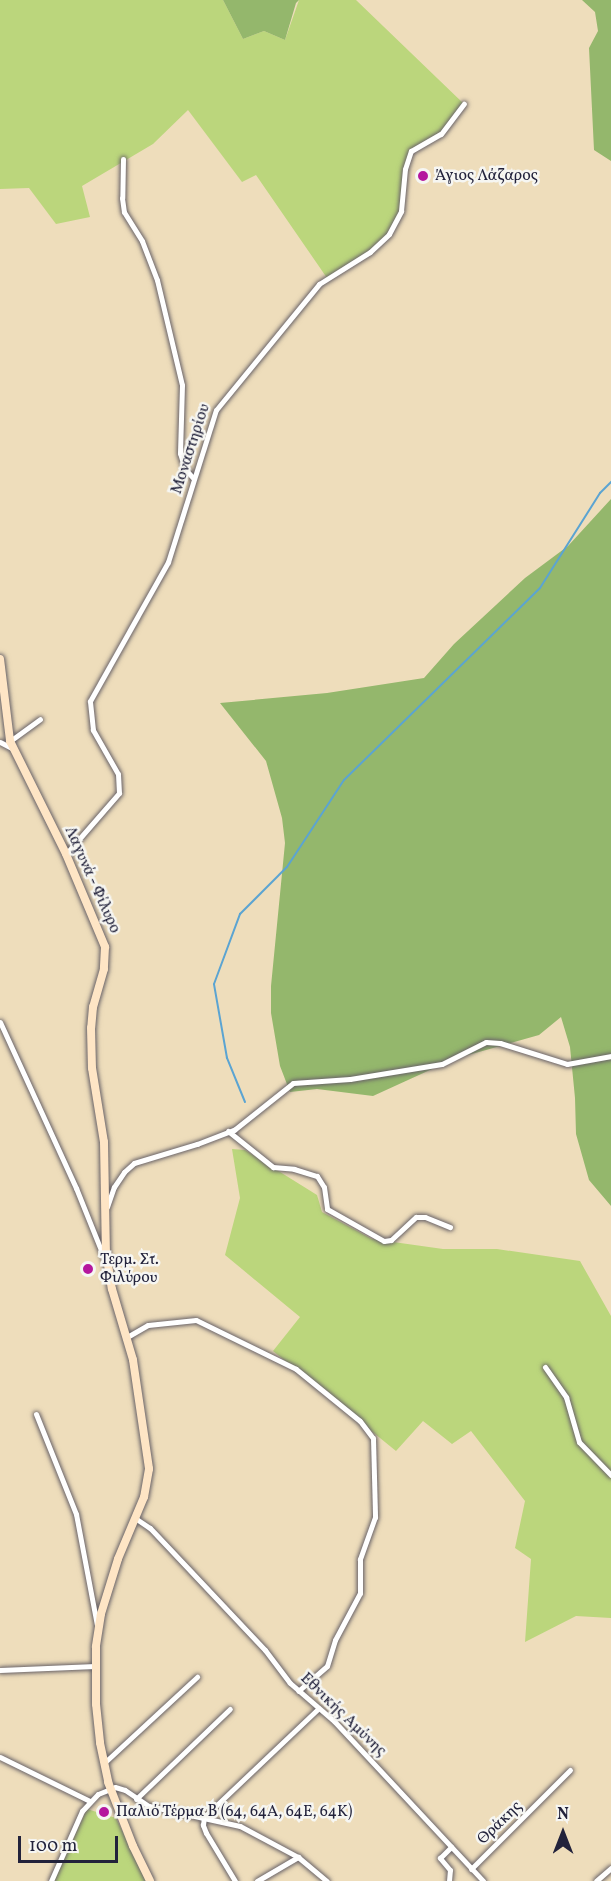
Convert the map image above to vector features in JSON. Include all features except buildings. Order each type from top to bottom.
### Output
[{"type":"street","name":"Μοναστηρίου","points":[[66,854],[119,793],[118,774],[93,730],[90,701],[162,576],[181,526],[193,478],[221,400],[319,284],[370,252],[389,234],[401,211],[405,169],[411,151],[441,134],[464,104]]},
{"type":"street","points":[[123,159],[124,212],[142,241],[157,280],[182,385],[180,453],[185,469],[193,478]]},
{"type":"street","name":"Λαγυνά - Φίλυρο","points":[[0,659],[12,745],[66,854],[105,947],[104,969],[93,1007],[91,1028],[92,1068],[104,1142],[107,1264],[128,1337],[150,1469],[146,1491],[107,1590],[98,1632],[95,1666],[98,1723],[110,1788],[150,1881]]},
{"type":"street","points":[[0,742],[12,745],[40,719]]},
{"type":"street","points":[[0,1022],[76,1188],[107,1264]]},
{"type":"street","points":[[105,1214],[114,1187],[124,1172],[134,1163],[197,1144],[228,1131],[250,1119],[293,1083],[350,1079],[442,1064],[486,1042],[500,1042],[567,1064],[611,1056]]},
{"type":"street","points":[[228,1131],[273,1167],[294,1169],[317,1176],[324,1187],[327,1209],[384,1241],[391,1240],[416,1217],[425,1217],[450,1227]]},
{"type":"street","points":[[128,1337],[148,1325],[196,1320],[296,1369],[360,1421],[373,1438],[375,1517],[360,1558],[360,1593],[335,1640],[327,1666],[298,1691]]},
{"type":"street","points":[[545,1366],[566,1397],[579,1442],[611,1475]]},
{"type":"street","points":[[36,1413],[76,1514],[98,1632]]},
{"type":"street","name":"Εθνικής Αμύνης","points":[[135,1518],[150,1528],[228,1610],[298,1691],[334,1721],[483,1881]]},
{"type":"street","points":[[0,1670],[95,1666]]},
{"type":"street","points":[[104,1763],[197,1677]]},
{"type":"street","points":[[235,1881],[206,1833],[203,1825],[204,1817],[318,1708]]},
{"type":"street","points":[[136,1799],[230,1709]]},
{"type":"street","points":[[0,1757],[90,1801]]},
{"type":"street","name":"Θράκης","points":[[471,1869],[570,1770]]},
{"type":"street","points":[[51,1881],[79,1816],[90,1801],[110,1788],[123,1789],[154,1808],[240,1826],[298,1857],[327,1881]]},
{"type":"street","points":[[449,1881],[450,1870],[440,1858],[451,1847]]},
{"type":"street","points":[[257,1881],[298,1857]]},
{"type":"street","points":[[596,1881],[611,1868]]},
{"type":"green space","points":[[0,0],[223,0],[243,39],[264,31],[285,40],[299,0],[356,0],[464,104],[441,134],[419,147],[407,158],[401,211],[381,243],[327,278],[256,175],[242,182],[188,110],[153,144],[82,186],[90,217],[56,224],[29,188],[0,189]]},
{"type":"green space","points":[[223,0],[299,0],[296,3],[285,40],[264,31],[243,39]]},
{"type":"green space","points":[[582,0],[611,0],[611,161],[594,150],[589,48],[598,31],[595,12]]},
{"type":"green space","points":[[611,499],[611,1206],[589,1180],[576,1134],[570,1047],[561,1017],[539,1035],[454,1059],[373,1096],[317,1089],[290,1092],[280,1066],[271,1013],[271,986],[285,843],[282,818],[266,761],[220,703],[327,693],[424,678],[454,644],[525,578],[568,546]]},
{"type":"green space","points":[[232,1149],[245,1150],[317,1195],[322,1212],[372,1239],[443,1249],[497,1249],[580,1261],[611,1316],[611,1618],[576,1616],[525,1642],[531,1559],[515,1548],[525,1501],[471,1431],[452,1444],[423,1421],[396,1451],[273,1351],[300,1317],[225,1255],[240,1198]]},
{"type":"green space","points":[[87,1809],[116,1818],[146,1881],[54,1881]]},
{"type":"waterway","points":[[245,1102],[227,1058],[214,984],[240,914],[287,867],[344,780],[540,588],[600,493],[611,482]]},
{"type":"place","name":"Άγιος Λάζαρος","points":[[423,176]]},
{"type":"place","name":"Τερμ. Στ. Φιλύρου","points":[[88,1269]]},
{"type":"place","name":"Παλιό Τέρμα B (64, 64Α, 64Ε, 64Κ)","points":[[104,1812]]}]
